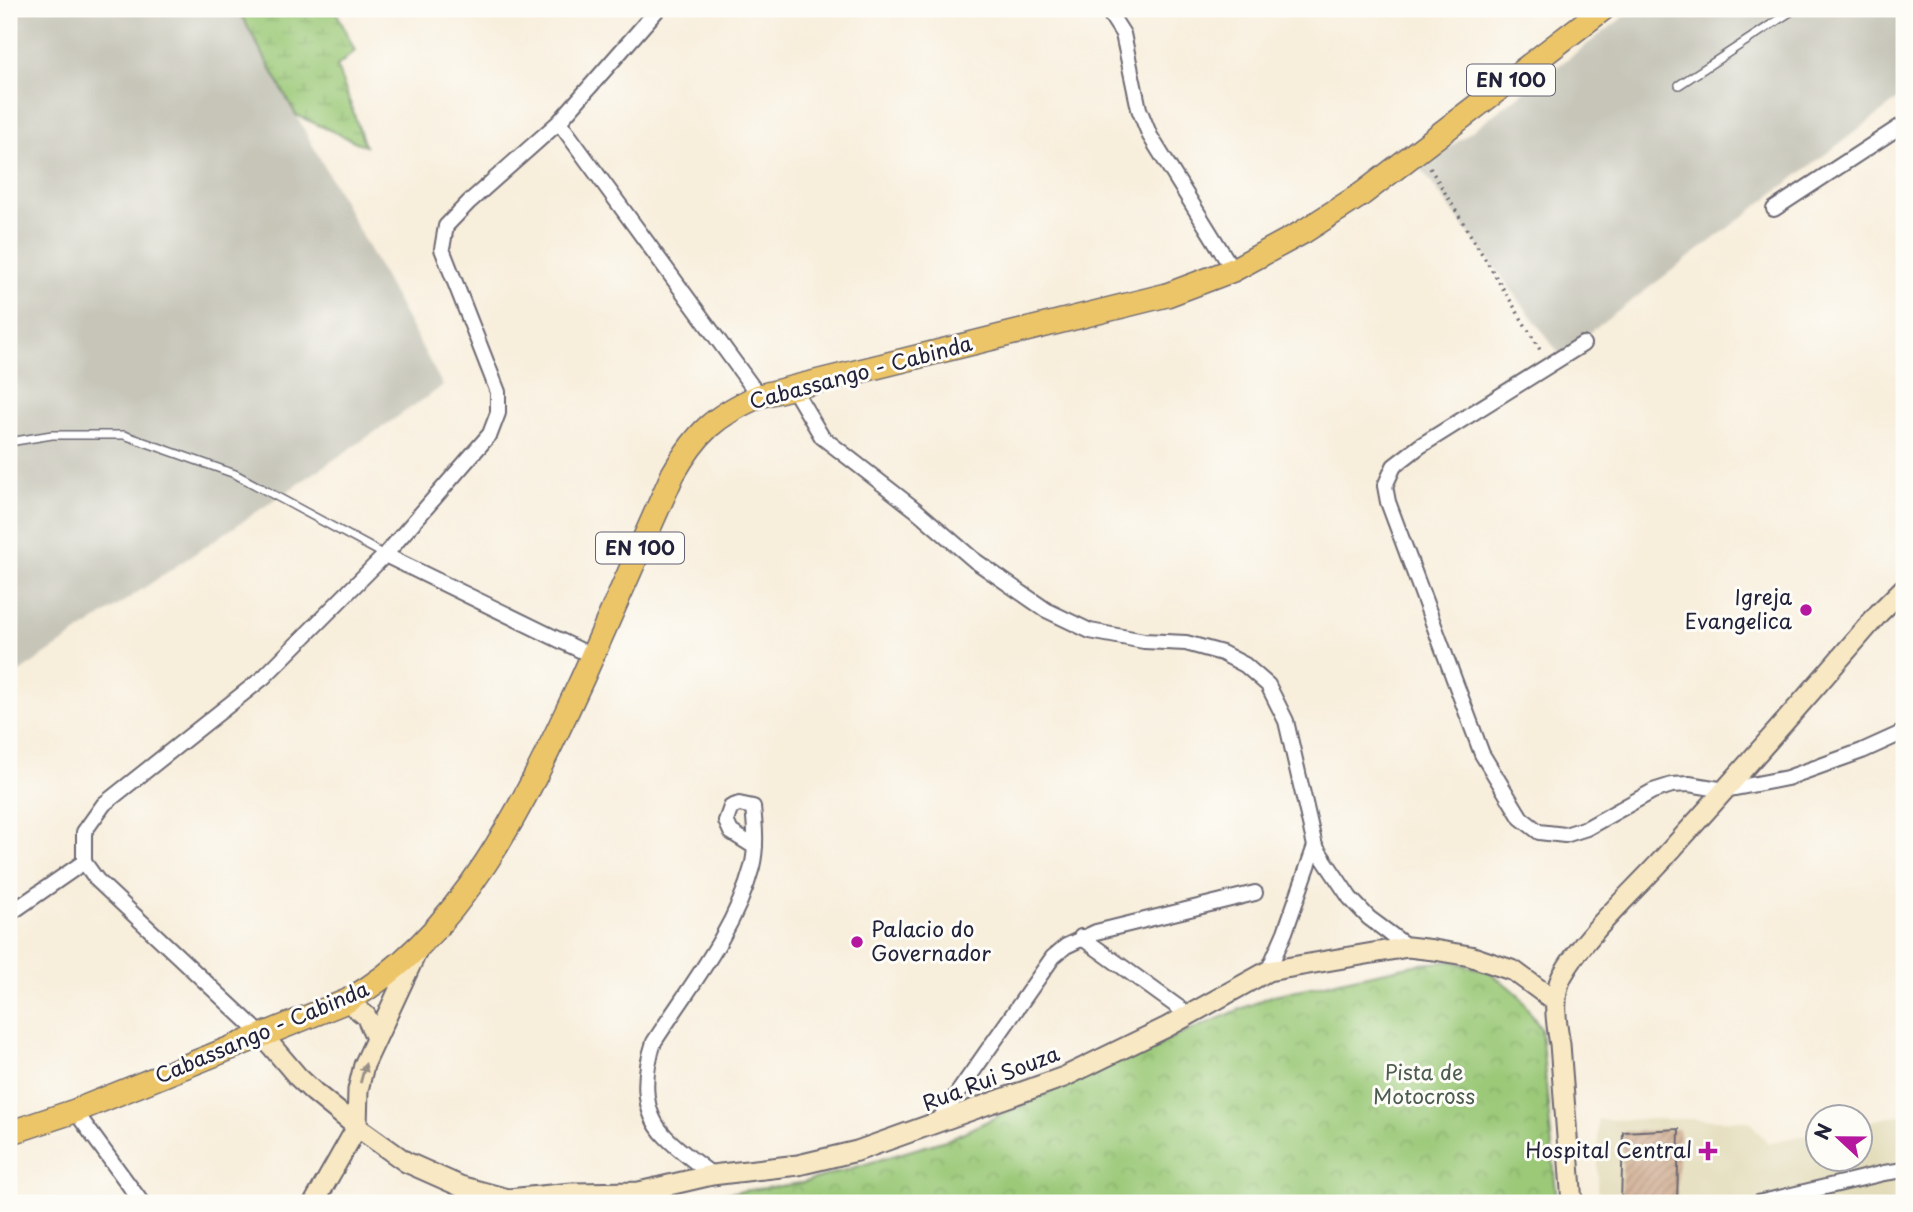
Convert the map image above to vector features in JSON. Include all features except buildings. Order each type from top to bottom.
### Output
[{"type":"main road","name":"Cabassango - Cabinda","points":[[9,1133],[75,1111],[346,1001],[374,985],[418,948],[475,877],[514,817],[556,734],[673,474],[690,445],[709,425],[730,409],[759,396],[1167,295],[1233,270],[1303,232],[1419,151],[1602,9]]},
{"type":"street","points":[[263,1036],[97,880],[84,862],[84,832],[104,804],[264,677],[385,555],[490,433],[498,413],[498,392],[442,249],[446,226],[559,122],[659,9]]},
{"type":"street","points":[[1107,9],[1123,34],[1139,110],[1150,136],[1233,270]]},
{"type":"street","points":[[559,122],[759,396]]},
{"type":"street","points":[[1774,209],[1904,124]]},
{"type":"street","points":[[1583,344],[1420,446],[1394,466],[1385,486],[1388,502],[1482,754],[1521,818],[1539,832],[1565,835],[1587,828],[1653,791],[1672,785],[1689,784],[1725,790],[1787,778],[1862,751],[1904,732]]},
{"type":"street","points":[[793,388],[822,437],[974,559],[1046,610],[1090,631],[1144,641],[1186,643],[1222,653],[1245,664],[1268,685],[1286,721],[1315,846],[1350,898],[1369,918],[1408,947]]},
{"type":"street","points":[[385,555],[592,656]]},
{"type":"street","points":[[1572,1203],[1556,1022],[1560,979],[1570,964],[1904,588]]},
{"type":"street","points":[[1268,971],[1285,932],[1315,846]]},
{"type":"street","points":[[712,1175],[663,1135],[653,1117],[645,1087],[646,1064],[654,1042],[734,917],[753,865],[755,847]]},
{"type":"street","points":[[9,914],[84,862]]},
{"type":"street","points":[[935,1125],[1053,957],[1066,946],[1081,937],[1255,893]]},
{"type":"street","points":[[1081,937],[1188,1015]]},
{"type":"street","name":"Rua Rui Souza","points":[[263,1036],[298,1077],[356,1127],[407,1162],[460,1186],[508,1199],[572,1193],[639,1192],[712,1175],[798,1165],[858,1151],[1064,1077],[1188,1015],[1268,971],[1408,947],[1470,956],[1514,971],[1556,1002]]},
{"type":"street","points":[[314,1203],[356,1127],[358,1090],[365,1065],[418,948]]},
{"type":"street","points":[[346,1001],[366,1016],[376,1038]]},
{"type":"street","points":[[75,1111],[142,1203]]},
{"type":"street","points":[[1758,1203],[1904,1170]]},
{"type":"lane","points":[[1679,85],[1795,9]]},
{"type":"lane","points":[[9,442],[52,435],[124,435],[235,474],[385,555]]},
{"type":"path","points":[[1419,151],[1540,348],[1548,366]]},
{"type":"shaded area","points":[[9,9],[239,9],[443,386],[9,679]]},
{"type":"shaded area","points":[[1634,9],[1904,9],[1904,95],[1560,355],[1421,169]]},
{"type":"shaded area","name":"Hospital Central","points":[[1904,1114],[1904,1203],[1598,1203],[1598,1120],[1749,1121],[1768,1143],[1804,1135],[1804,1174],[1874,1174],[1874,1120]]},
{"type":"green space","points":[[238,9],[335,9],[355,51],[337,66],[365,146],[296,115]]},
{"type":"green space","name":"Pista de Motocross","points":[[1452,961],[1489,972],[1518,994],[1541,1029],[1557,1203],[629,1203],[661,1202],[802,1183],[949,1139],[1101,1068],[1274,995],[1419,964]]},
{"type":"place","name":"Igreja Evangelica","points":[[1806,610]]},
{"type":"place","name":"Palacio do Governador","points":[[857,942]]},
{"type":"place","name":"Hospital Central","points":[[1708,1151]]}]
